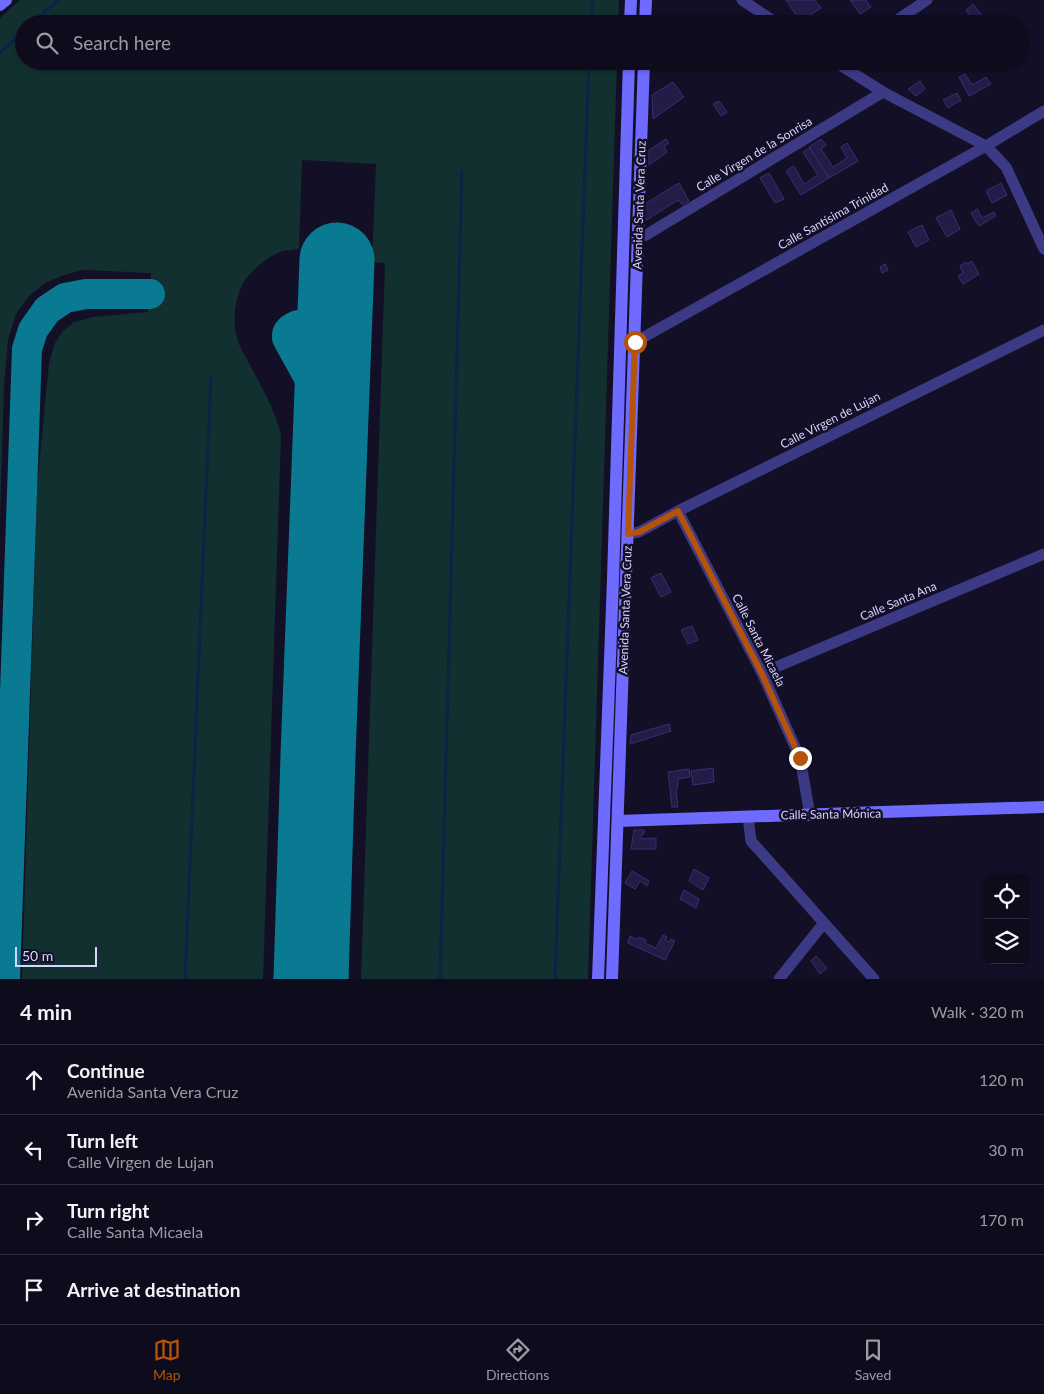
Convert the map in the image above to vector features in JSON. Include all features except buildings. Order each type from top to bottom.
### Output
[{"type":"main road","points":[[0,5],[6,0]]},
{"type":"main road","points":[[630,15],[631,0]]},
{"type":"main road","points":[[645,15],[646,0]]},
{"type":"main road","name":"Avenida Santa Vera Cruz","points":[[598,979],[613,588],[629,70]]},
{"type":"main road","name":"Avenida Santa Vera Cruz","points":[[612,979],[644,70]]},
{"type":"main road","name":"Calle Santa Mónica","points":[[618,821],[1044,807]]},
{"type":"street","points":[[742,0],[764,15]]},
{"type":"street","points":[[904,15],[927,0]]},
{"type":"street","points":[[848,70],[883,92],[986,146],[1006,167],[1044,248]]},
{"type":"street","name":"Calle Virgen de la Sonrisa","points":[[637,238],[646,235],[883,92]]},
{"type":"street","name":"Calle Santísima Trinidad","points":[[635,342],[986,146],[1044,111]]},
{"type":"street","name":"Calle Virgen de Lujan","points":[[628,534],[639,532],[1044,330]]},
{"type":"street","name":"Calle Santa Micaela","points":[[678,511],[762,674],[800,758],[810,815]]},
{"type":"street","name":"Calle Santa Ana","points":[[762,674],[1044,554]]},
{"type":"street","points":[[748,816],[751,841],[874,979]]},
{"type":"street","points":[[779,979],[824,923]]},
{"type":"green space","points":[[20,0],[619,0],[618,15],[15,15],[15,70],[617,70],[588,979],[361,979],[385,263],[372,262],[376,164],[302,160],[299,249],[276,254],[252,272],[240,290],[235,308],[235,327],[240,346],[271,406],[281,435],[263,979],[22,979],[37,487],[49,363],[55,343],[63,331],[74,322],[93,317],[148,312],[151,273],[83,270],[64,275],[45,283],[29,296],[16,314],[8,340],[4,387],[0,520],[0,18]]},
{"type":"waterway","points":[[41,15],[58,0]]},
{"type":"waterway","points":[[591,15],[593,0]]},
{"type":"waterway","points":[[0,52],[15,39]]},
{"type":"waterway","points":[[555,979],[589,70]]},
{"type":"waterway","points":[[440,979],[462,171]]},
{"type":"waterway","points":[[185,979],[211,376]]},
{"type":"taxiway","points":[[5,979],[27,349],[33,330],[47,310],[65,298],[86,294],[150,294]]},
{"type":"taxiway","points":[[298,325],[288,331],[287,338],[317,393],[331,428]]},
{"type":"runway","points":[[311,979],[337,260]]},
{"type":"route","points":[[635,342],[628,534],[639,532],[678,511],[762,674],[800,758]]}]
